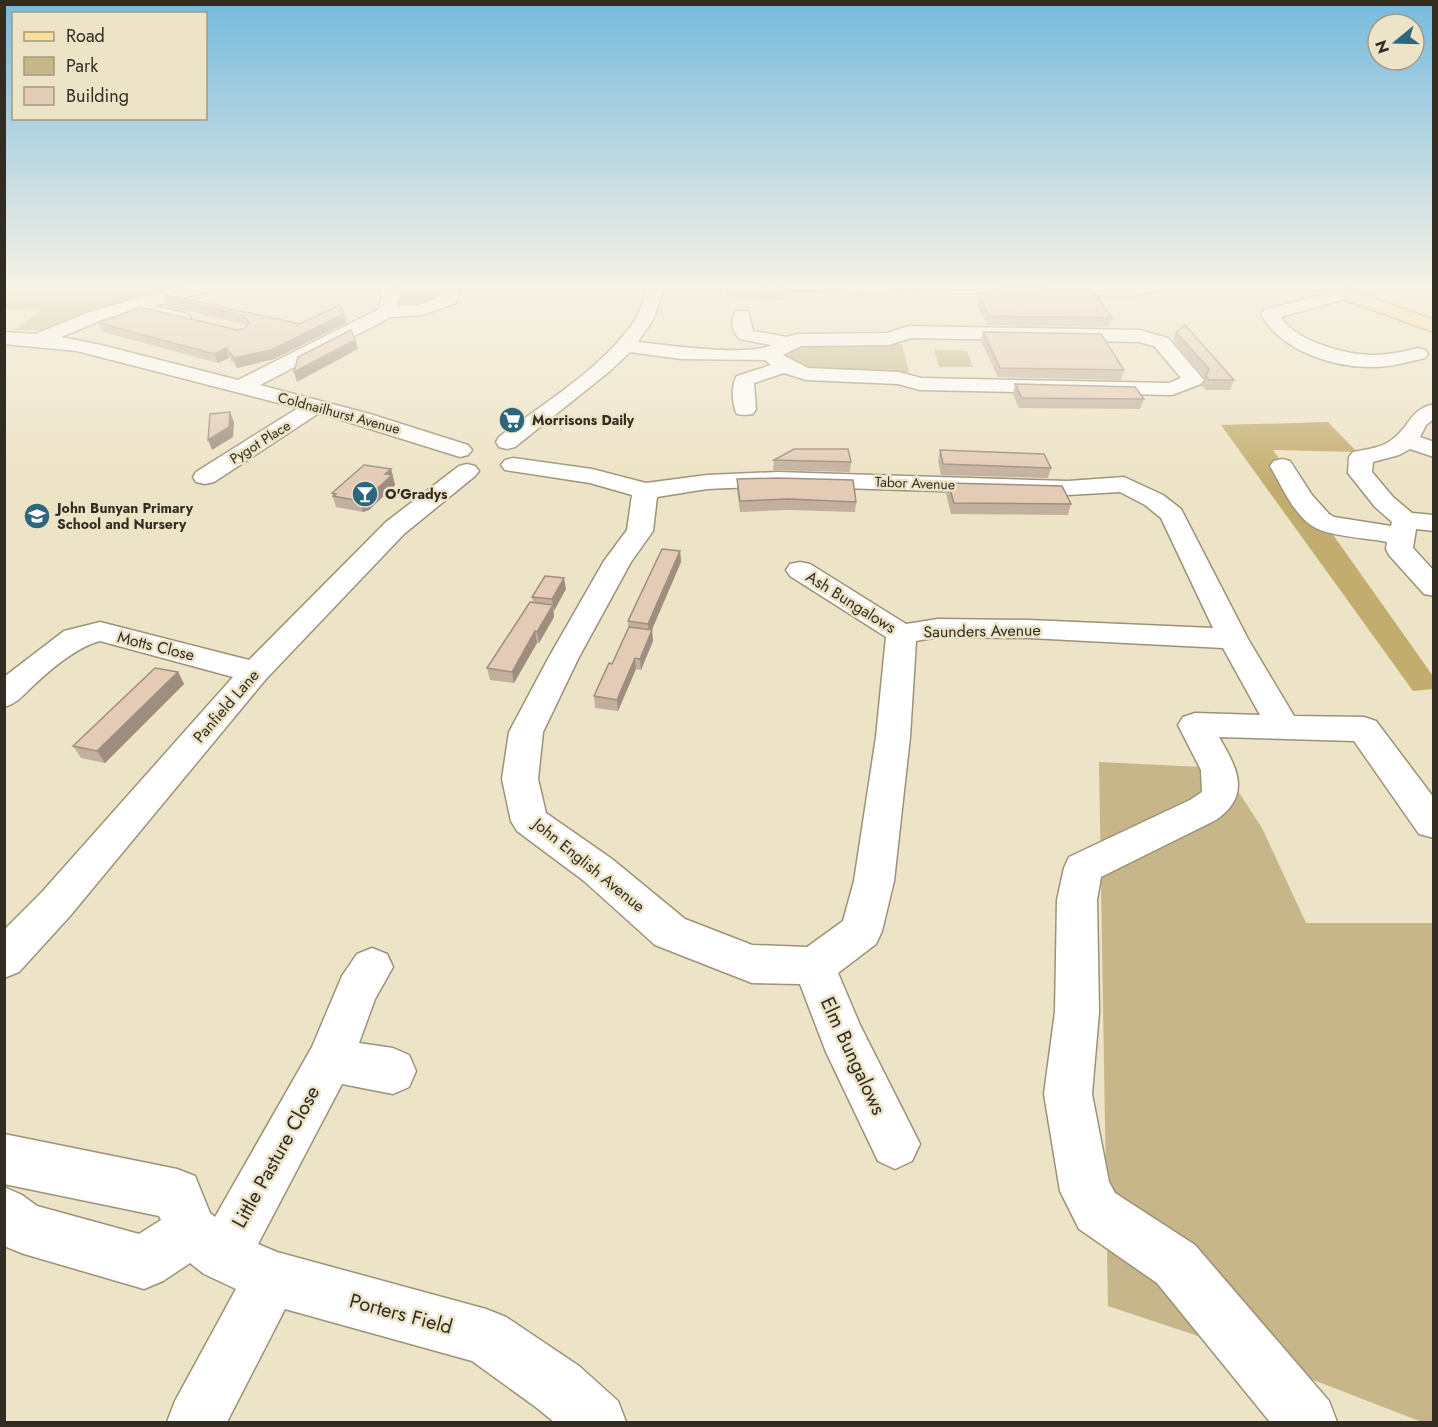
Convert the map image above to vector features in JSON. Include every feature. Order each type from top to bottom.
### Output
[{"type":"street","name":"Coldnailhurst Avenue","points":[[101,352],[381,422],[491,473],[510,454]]},
{"type":"street","points":[[241,387],[310,352]]},
{"type":"street","points":[[510,454],[619,352]]},
{"type":"street","points":[[670,352],[769,354],[773,352]]},
{"type":"street","points":[[769,354],[787,366],[806,374],[899,378],[920,384],[1172,389],[1194,381],[1169,352]]},
{"type":"street","points":[[1329,352],[1348,359],[1388,360],[1422,357]]},
{"type":"street","points":[[1318,373],[1338,367],[1348,359]]},
{"type":"street","points":[[746,409],[744,380],[787,366]]},
{"type":"street","name":"Pygot Place","points":[[205,477],[315,406]]},
{"type":"street","points":[[1400,445],[1418,418],[1434,410]]},
{"type":"street","points":[[1434,450],[1400,445],[1361,457],[1360,473],[1403,528],[1399,549],[1434,588]]},
{"type":"street","name":"Tabor Avenue","points":[[510,454],[645,491],[707,482],[777,479],[1068,488],[1124,484]]},
{"type":"street","name":"Panfield Lane","points":[[4,959],[71,887],[255,672],[463,461]]},
{"type":"street","points":[[1282,466],[1312,512],[1328,524],[1403,528],[1434,523]]},
{"type":"street","points":[[1147,467],[1124,484],[1154,500],[1172,514],[1233,639],[1283,726]]},
{"type":"street","name":"John English Avenue","points":[[645,491],[640,531],[618,561],[564,657],[526,732],[520,779],[530,820],[598,870],[670,932],[752,964],[813,966]]},
{"type":"street","name":"Ash Bungalows","points":[[800,570],[901,634]]},
{"type":"street","name":"Saunders Avenue","points":[[813,966],[861,931],[874,881],[893,737],[901,634],[938,628],[1029,629],[1233,639]]},
{"type":"street","name":"Motts Close","points":[[4,696],[24,676],[75,638],[100,632],[255,672]]},
{"type":"street","points":[[1308,1422],[1176,1264],[1096,1211],[1085,1191],[1068,1094],[1077,1012],[1077,900],[1083,868],[1203,810],[1217,799],[1221,783],[1195,725],[1364,729],[1432,824]]},
{"type":"street","name":"Elm Bungalows","points":[[813,966],[842,1038],[895,1144]]},
{"type":"street","name":"Little Pasture Close","points":[[207,1243],[330,1060],[357,990],[372,967]]},
{"type":"street","points":[[330,1060],[393,1071]]},
{"type":"street","points":[[4,1159],[177,1194],[207,1243],[144,1262],[24,1228],[4,1213]]},
{"type":"street","name":"Porters Field","points":[[207,1243],[272,1278],[486,1337],[558,1387],[597,1422]]},
{"type":"street","points":[[196,1422],[272,1278]]},
{"type":"green space","points":[[783,352],[904,352],[909,372],[810,373],[785,359]]},
{"type":"green space","points":[[934,352],[967,352],[973,367],[939,367]]},
{"type":"green space","points":[[1099,762],[1223,768],[1262,828],[1306,923],[1433,923],[1433,1422],[1422,1422],[1207,1339],[1108,1306]]},
{"type":"shaded area","points":[[1328,422],[1357,452],[1273,450],[1433,676],[1433,689],[1413,691],[1221,425]]},
{"type":"building","points":[[229,352],[264,352],[234,358]]},
{"type":"building","points":[[309,352],[333,352],[294,372],[298,357]]},
{"type":"building","points":[[992,352],[1112,352],[1124,370],[1000,368]]},
{"type":"building","points":[[1193,352],[1209,352],[1234,380],[1209,380],[1206,376],[1209,369]]},
{"type":"building","points":[[1015,384],[1135,387],[1144,399],[1022,398]]},
{"type":"building","points":[[230,412],[229,427],[208,440],[210,414]]},
{"type":"building","points":[[794,449],[848,449],[851,462],[774,460]]},
{"type":"building","points":[[940,450],[1044,454],[1051,468],[943,464]]},
{"type":"building","points":[[364,465],[391,469],[385,474],[392,475],[366,499],[360,501],[333,496],[336,494],[332,493]]},
{"type":"building","points":[[737,479],[853,480],[856,502],[789,499],[740,501]]},
{"type":"building","points":[[948,483],[1062,486],[1071,504],[954,503]]},
{"type":"building","points":[[662,549],[680,551],[648,624],[628,621]]},
{"type":"building","points":[[545,576],[564,578],[552,599],[532,597]]},
{"type":"building","points":[[530,602],[553,605],[512,672],[487,668]]},
{"type":"building","points":[[629,627],[652,630],[640,659],[635,658],[617,700],[594,696],[609,663],[612,664]]},
{"type":"building","points":[[155,668],[178,672],[97,751],[73,746]]},
{"type":"place","name":"Morrisons Daily","points":[[512,420]]},
{"type":"place","name":"O'Gradys","points":[[365,494]]},
{"type":"place","name":"John Bunyan Primary School and Nursery","points":[[37,516]]}]
